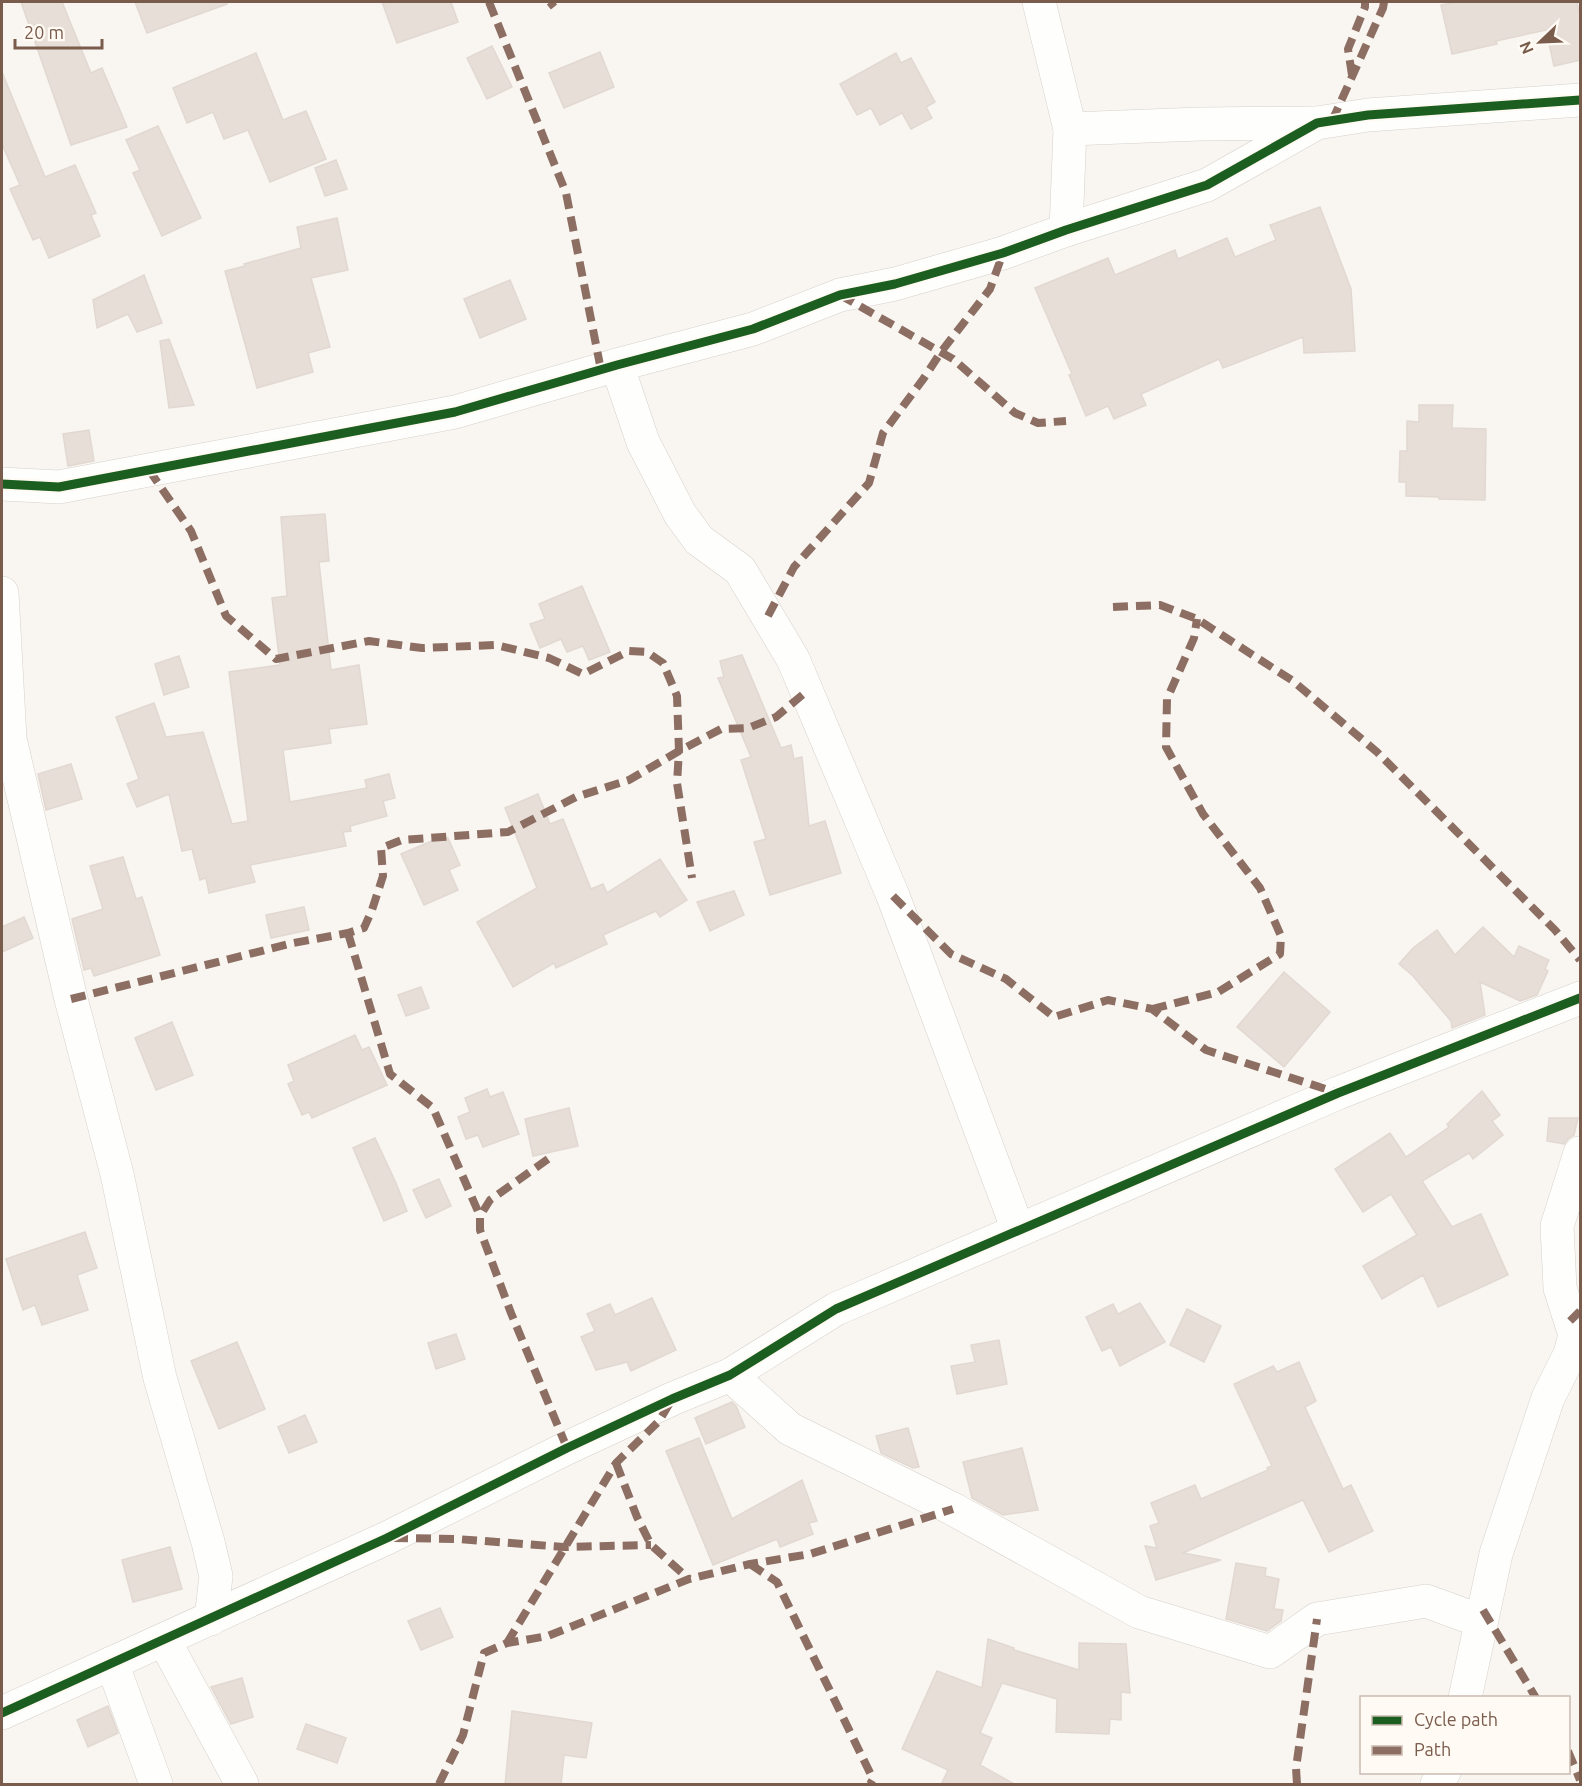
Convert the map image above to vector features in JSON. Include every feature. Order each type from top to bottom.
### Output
[{"type":"street","points":[[1039,2],[1070,129],[1066,230]]},
{"type":"street","points":[[1070,129],[1200,124],[1317,123],[1368,115],[1581,100]]},
{"type":"street","points":[[2,484],[59,487],[444,414],[753,329],[840,295],[895,284],[1003,253],[1066,230],[1207,185],[1317,123]]},
{"type":"street","points":[[616,365],[643,442],[680,514],[699,540],[740,570],[793,659],[893,896],[1018,1230]]},
{"type":"street","points":[[2,593],[5,740],[117,1174],[160,1378],[216,1576],[211,1619]]},
{"type":"street","points":[[2,1713],[387,1538],[567,1448],[672,1399],[730,1375],[836,1309],[1338,1094],[1581,998]]},
{"type":"street","points":[[1465,1696],[1496,1554],[1548,1398],[1570,1354],[1575,1335],[1560,1288],[1557,1226],[1581,1153]]},
{"type":"street","points":[[730,1375],[790,1428],[952,1509],[1139,1612],[1270,1652],[1317,1619],[1426,1601],[1481,1621]]},
{"type":"street","points":[[164,1640],[242,1785]]},
{"type":"street","points":[[112,1663],[156,1785]]},
{"type":"building","points":[[21,2],[62,2],[91,73],[102,68],[127,127],[71,145]]},
{"type":"building","points":[[135,2],[226,2],[227,4],[147,33]]},
{"type":"building","points":[[382,2],[451,2],[458,22],[397,43]]},
{"type":"building","points":[[1456,2],[1577,2],[1581,21],[1581,60],[1554,66],[1546,30],[1452,54],[1441,5]]},
{"type":"building","points":[[492,46],[512,87],[487,99],[467,58]]},
{"type":"building","points":[[600,52],[614,87],[564,108],[549,73]]},
{"type":"building","points":[[256,53],[283,120],[306,111],[326,159],[270,182],[248,130],[224,139],[213,112],[187,123],[173,88]]},
{"type":"building","points":[[896,53],[901,63],[911,58],[935,102],[926,107],[932,118],[911,129],[902,113],[880,125],[871,108],[857,115],[840,84]]},
{"type":"building","points":[[2,72],[45,177],[75,165],[96,213],[91,215],[100,236],[49,258],[40,237],[33,240],[10,189],[20,185],[2,144]]},
{"type":"building","points":[[158,126],[201,218],[162,236],[133,173],[140,170],[126,140]]},
{"type":"building","points":[[336,160],[347,189],[325,196],[315,168]]},
{"type":"building","points":[[1320,207],[1351,289],[1355,351],[1304,353],[1303,337],[1223,368],[1219,359],[1141,394],[1146,405],[1114,419],[1108,406],[1086,416],[1069,375],[1072,374],[1035,288],[1108,258],[1115,275],[1175,250],[1178,259],[1227,238],[1235,257],[1276,240],[1270,225]]},
{"type":"building","points":[[337,218],[348,270],[311,278],[330,347],[308,353],[313,372],[257,388],[225,271],[301,248],[297,227]]},
{"type":"building","points":[[144,275],[162,323],[137,332],[128,314],[97,328],[93,300]]},
{"type":"building","points":[[510,280],[526,319],[480,338],[464,299]]},
{"type":"building","points":[[169,339],[194,405],[169,408],[160,341]]},
{"type":"building","points":[[1419,405],[1453,405],[1452,428],[1486,429],[1485,500],[1406,496],[1406,482],[1399,482],[1400,451],[1407,451],[1407,421],[1419,422]]},
{"type":"building","points":[[89,430],[94,461],[68,466],[63,434]]},
{"type":"building","points":[[325,514],[329,561],[319,562],[331,670],[359,665],[367,724],[329,729],[331,743],[283,750],[290,802],[367,788],[365,780],[389,774],[395,798],[383,801],[387,816],[350,826],[351,831],[343,832],[346,846],[250,865],[255,882],[209,893],[206,878],[200,880],[192,849],[182,851],[169,794],[137,807],[127,784],[139,779],[116,717],[154,703],[166,737],[203,732],[232,824],[248,821],[229,672],[280,665],[272,598],[287,596],[281,517]]},
{"type":"building","points":[[582,586],[610,652],[589,660],[583,646],[567,652],[561,639],[540,648],[530,624],[545,619],[539,604]]},
{"type":"building","points":[[742,655],[781,748],[791,745],[794,759],[802,757],[809,826],[825,821],[841,873],[770,895],[754,842],[766,839],[741,760],[751,757],[718,678],[724,677],[720,661]]},
{"type":"building","points":[[179,656],[189,687],[164,695],[155,664]]},
{"type":"building","points":[[71,764],[82,799],[46,810],[38,774]]},
{"type":"building","points":[[538,794],[550,824],[563,819],[591,889],[603,884],[607,893],[660,859],[687,900],[660,917],[656,911],[603,935],[607,944],[556,968],[554,963],[513,987],[477,922],[537,888],[505,808]]},
{"type":"building","points":[[439,838],[448,838],[460,865],[449,870],[458,890],[424,905],[401,854]]},
{"type":"building","points":[[123,857],[136,899],[142,897],[160,955],[94,976],[91,968],[84,970],[72,919],[103,909],[90,866]]},
{"type":"building","points":[[734,891],[744,915],[710,931],[697,902]]},
{"type":"building","points":[[304,907],[309,930],[271,938],[266,915]]},
{"type":"building","points":[[24,917],[33,938],[2,952],[2,927]]},
{"type":"building","points":[[1483,927],[1514,957],[1519,946],[1549,960],[1545,969],[1548,971],[1537,995],[1520,1001],[1480,982],[1485,1015],[1452,1028],[1451,1021],[1413,976],[1399,964],[1413,948],[1437,930],[1455,955]]},
{"type":"building","points":[[1284,972],[1330,1012],[1284,1067],[1237,1027]]},
{"type":"building","points":[[421,987],[429,1008],[406,1016],[398,995]]},
{"type":"building","points":[[172,1022],[193,1075],[156,1090],[135,1038]]},
{"type":"building","points":[[355,1035],[362,1050],[369,1047],[387,1085],[312,1118],[309,1112],[302,1115],[288,1084],[294,1081],[288,1065]]},
{"type":"building","points":[[487,1089],[490,1097],[503,1092],[519,1134],[483,1147],[478,1135],[466,1139],[458,1117],[470,1112],[465,1098]]},
{"type":"building","points":[[1482,1091],[1500,1115],[1492,1121],[1503,1135],[1473,1159],[1469,1153],[1422,1181],[1452,1227],[1481,1214],[1508,1275],[1438,1307],[1423,1275],[1382,1299],[1363,1266],[1417,1235],[1391,1194],[1363,1212],[1335,1169],[1390,1133],[1406,1157],[1449,1127],[1447,1124]]},
{"type":"building","points":[[569,1108],[578,1146],[533,1156],[525,1119]]},
{"type":"building","points":[[1549,1118],[1578,1118],[1574,1135],[1564,1144],[1547,1141]]},
{"type":"building","points":[[375,1138],[407,1211],[384,1221],[353,1148]]},
{"type":"building","points":[[439,1179],[451,1206],[426,1218],[413,1190]]},
{"type":"building","points":[[85,1232],[97,1268],[77,1275],[88,1310],[42,1325],[35,1305],[23,1310],[6,1259]]},
{"type":"building","points":[[652,1298],[676,1350],[631,1371],[627,1362],[596,1370],[581,1337],[595,1331],[587,1314],[610,1304],[615,1315]]},
{"type":"building","points":[[1140,1303],[1165,1342],[1120,1366],[1111,1347],[1102,1351],[1086,1317],[1113,1304],[1118,1314]]},
{"type":"building","points":[[1187,1309],[1221,1326],[1204,1362],[1170,1345]]},
{"type":"building","points":[[456,1334],[465,1359],[436,1369],[428,1343]]},
{"type":"building","points":[[999,1340],[1007,1384],[957,1394],[951,1366],[975,1362],[971,1345]]},
{"type":"building","points":[[237,1342],[265,1409],[219,1429],[191,1361]]},
{"type":"building","points":[[1299,1362],[1316,1401],[1305,1407],[1343,1489],[1351,1485],[1373,1531],[1329,1552],[1303,1500],[1183,1553],[1221,1560],[1156,1580],[1145,1546],[1157,1548],[1150,1526],[1159,1523],[1151,1503],[1195,1485],[1201,1499],[1268,1470],[1267,1468],[1272,1466],[1234,1384],[1273,1366],[1277,1372]]},
{"type":"building","points":[[732,1402],[745,1427],[706,1444],[695,1418]]},
{"type":"building","points":[[305,1415],[317,1442],[289,1453],[278,1427]]},
{"type":"building","points":[[908,1428],[919,1467],[913,1468],[881,1453],[876,1436]]},
{"type":"building","points":[[699,1438],[732,1519],[802,1480],[817,1521],[809,1523],[813,1534],[780,1547],[777,1539],[713,1565],[666,1451]]},
{"type":"building","points":[[1022,1448],[1038,1510],[1003,1515],[972,1498],[963,1462]]},
{"type":"building","points":[[170,1547],[182,1589],[133,1602],[122,1560]]},
{"type":"building","points":[[1236,1563],[1266,1568],[1265,1576],[1279,1579],[1274,1609],[1283,1610],[1281,1621],[1267,1631],[1226,1619]]},
{"type":"building","points":[[440,1608],[453,1637],[421,1650],[408,1621]]},
{"type":"building","points":[[988,1639],[1014,1648],[1014,1650],[1079,1670],[1079,1643],[1126,1644],[1130,1693],[1121,1692],[1121,1720],[1110,1719],[1109,1734],[1056,1732],[1057,1699],[1002,1683],[980,1733],[992,1738],[980,1765],[1016,1785],[941,1785],[948,1770],[902,1749],[937,1671],[982,1688]]},
{"type":"building","points":[[242,1678],[253,1717],[231,1724],[211,1687]]},
{"type":"building","points":[[108,1706],[118,1733],[88,1747],[77,1720]]},
{"type":"building","points":[[512,1711],[592,1723],[586,1758],[564,1755],[561,1785],[505,1785]]},
{"type":"building","points":[[306,1724],[346,1738],[337,1763],[297,1749]]},
{"type":"marked path","points":[[489,2],[566,193],[601,370]]},
{"type":"marked path","points":[[550,2],[554,7]]},
{"type":"marked path","points":[[1352,75],[1348,49],[1365,2]]},
{"type":"marked path","points":[[1332,121],[1384,2]]},
{"type":"marked path","points":[[768,616],[794,567],[869,483],[883,433],[990,289],[1003,253]]},
{"type":"marked path","points":[[840,295],[953,359],[1015,413],[1038,423],[1066,421]]},
{"type":"marked path","points":[[149,470],[191,531],[226,616],[276,659],[369,641],[422,648],[496,645],[549,658],[583,674],[629,651],[647,652],[663,663],[677,696],[679,751],[677,783],[692,878]]},
{"type":"marked path","points":[[1113,607],[1160,605],[1197,619],[1293,681],[1377,752],[1555,930],[1580,960]]},
{"type":"marked path","points":[[1152,1009],[1218,992],[1280,954],[1281,936],[1260,888],[1203,814],[1166,747],[1167,699],[1194,638],[1197,619]]},
{"type":"marked path","points":[[71,999],[293,943],[364,928],[383,876],[381,848],[402,840],[508,832],[576,797],[629,780],[721,729],[748,728],[776,717],[807,691]]},
{"type":"marked path","points":[[893,896],[951,954],[1006,979],[1054,1017],[1108,1000],[1152,1009],[1206,1050],[1338,1093]]},
{"type":"marked path","points":[[348,933],[390,1074],[433,1108],[480,1216]]},
{"type":"marked path","points":[[548,1159],[490,1200],[480,1216],[480,1230],[511,1313],[567,1448]]},
{"type":"marked path","points":[[1570,1321],[1580,1311]]},
{"type":"marked path","points":[[507,1643],[616,1463],[659,1421],[671,1401]]},
{"type":"marked path","points":[[616,1463],[637,1517],[651,1545],[689,1579]]},
{"type":"marked path","points":[[439,1784],[463,1735],[484,1653],[507,1643],[548,1636],[689,1579],[750,1564],[810,1554],[953,1509]]},
{"type":"marked path","points":[[393,1538],[457,1539],[564,1547],[651,1545]]},
{"type":"marked path","points":[[750,1564],[777,1582],[873,1779],[870,1784]]},
{"type":"marked path","points":[[1483,1610],[1535,1696]]},
{"type":"marked path","points":[[1297,1784],[1296,1768],[1317,1619]]},
{"type":"marked path","points":[[1570,1756],[1580,1780]]},
{"type":"cycle path","points":[[2,484],[59,487],[455,412],[617,365],[753,329],[840,295],[895,284],[1003,253],[1066,230],[1207,185],[1317,123],[1368,115],[1580,100]]},
{"type":"cycle path","points":[[2,1713],[387,1538],[567,1448],[672,1399],[730,1375],[836,1309],[1338,1093],[1580,998]]}]
